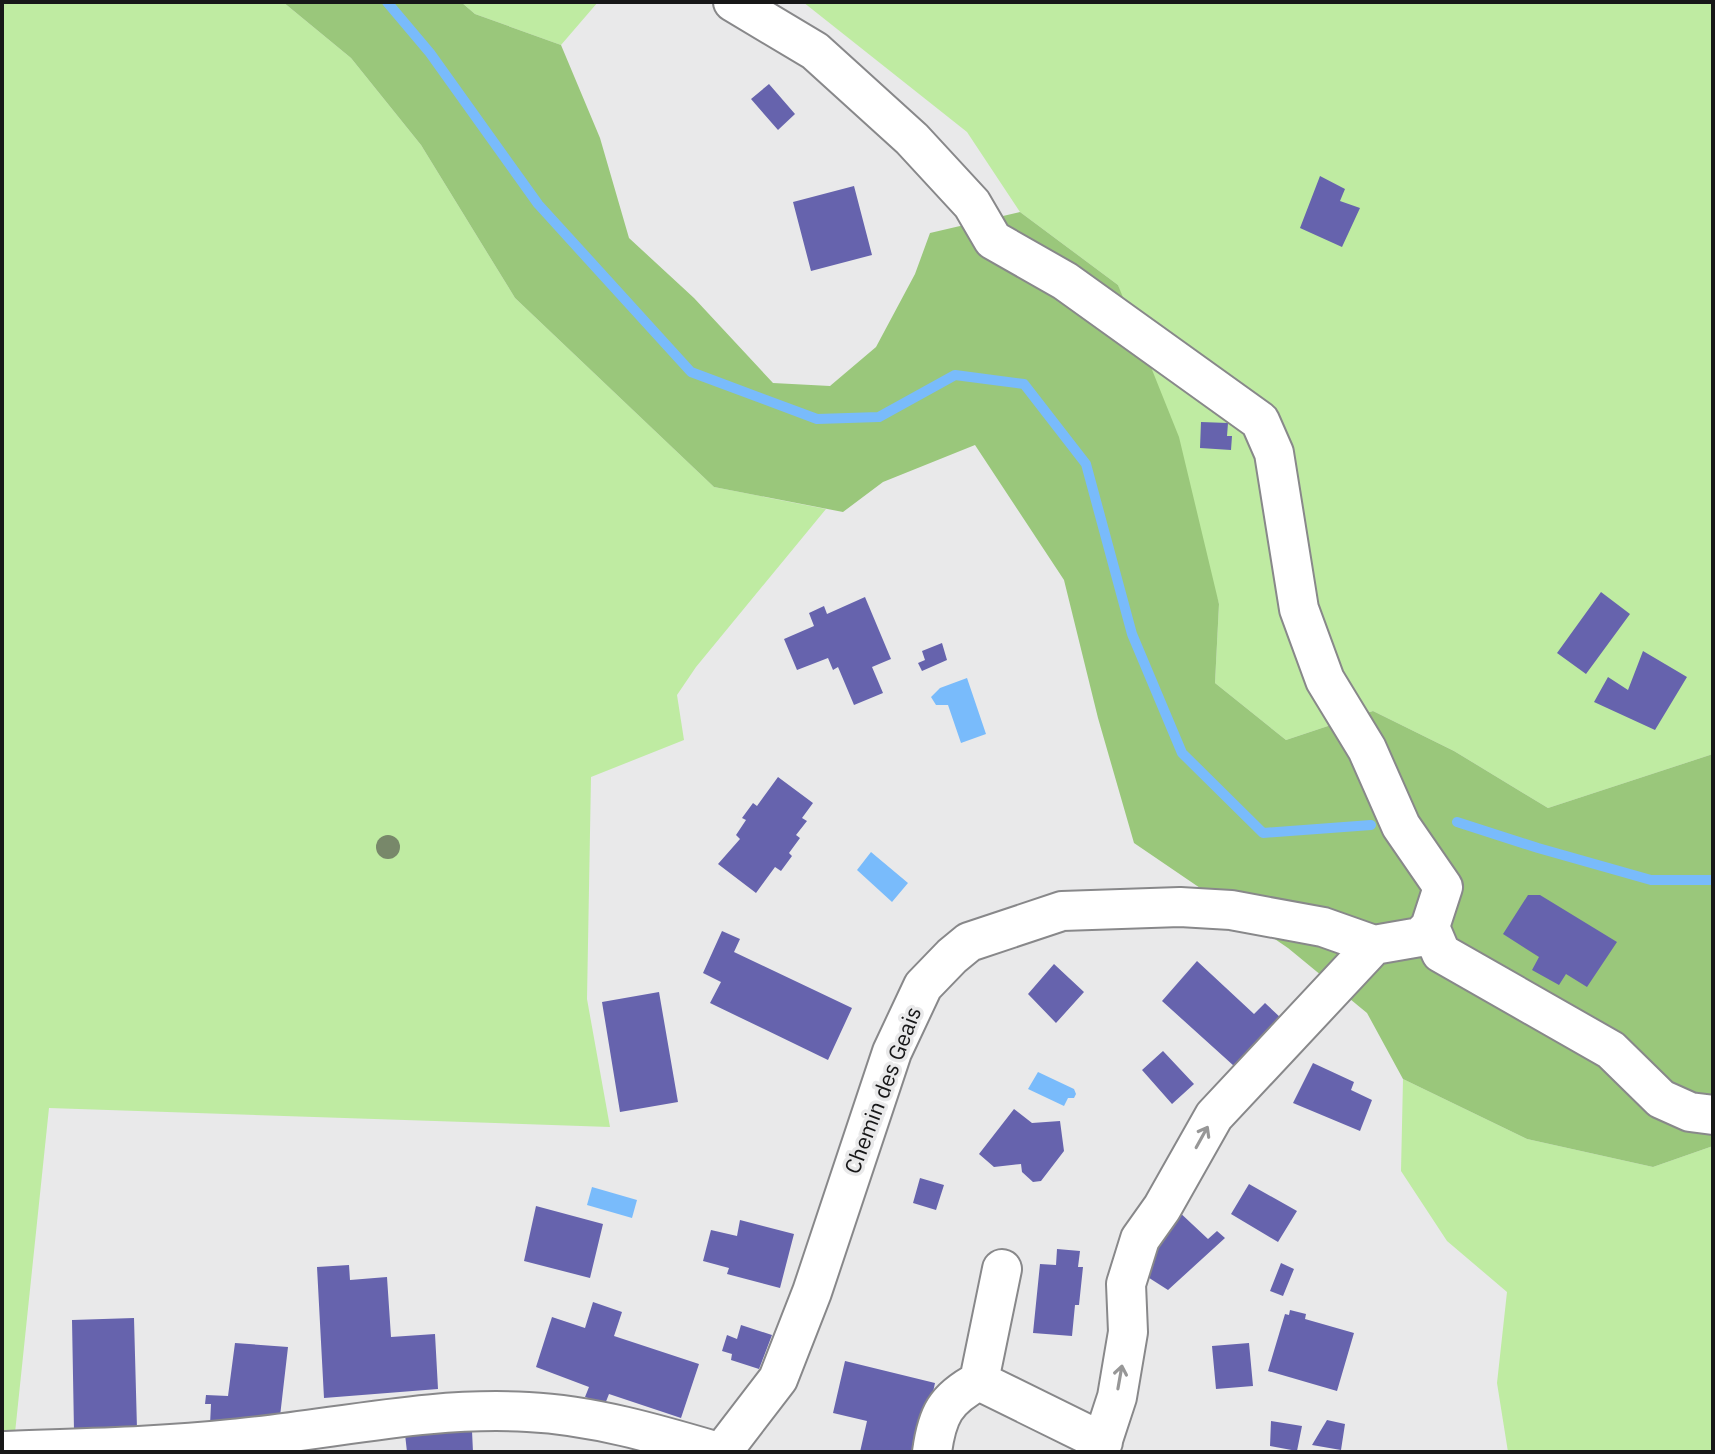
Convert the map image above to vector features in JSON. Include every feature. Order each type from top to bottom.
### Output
[{"type":"street","points":[[733,2],[815,51],[912,139],[972,204],[993,240],[1065,281],[1260,421],[1274,453],[1299,609],[1325,680],[1367,749],[1401,826],[1443,887],[1430,927],[1420,937],[1374,945],[1214,1116],[1162,1208],[1140,1239],[1126,1284],[1128,1332],[1117,1397],[1101,1447],[979,1381]]},
{"type":"street","name":"Chemin des Geais","points":[[2,1451],[151,1446],[232,1439],[413,1414],[528,1412],[592,1420],[720,1452],[778,1379],[812,1292],[892,1052],[923,986],[969,942],[1062,911],[1180,907],[1231,910],[1323,927],[1374,945]]},
{"type":"street","points":[[1430,927],[1441,953],[1611,1050],[1661,1099],[1690,1112],[1713,1115]]},
{"type":"street","points":[[932,1452],[937,1421],[959,1392],[979,1381],[1002,1269]]},
{"type":"green space","points":[[2,2],[283,2],[351,58],[421,145],[515,298],[714,487],[826,509],[696,667],[677,695],[684,740],[591,777],[587,999],[610,1127],[49,1108],[13,1452],[2,1452]]},
{"type":"green space","points":[[283,2],[461,2],[475,14],[561,45],[600,138],[629,238],[694,298],[773,383],[830,386],[876,347],[915,274],[930,233],[1020,212],[1118,285],[1179,437],[1219,604],[1215,683],[1286,740],[1373,711],[1454,751],[1548,808],[1713,754],[1713,1146],[1653,1167],[1527,1139],[1403,1079],[1367,1013],[1288,948],[1134,843],[1098,718],[1064,580],[975,445],[883,482],[843,512],[714,487],[515,298],[421,145],[351,58]]},
{"type":"green space","points":[[461,2],[598,2],[561,45],[475,14]]},
{"type":"green space","points":[[803,2],[1713,2],[1713,754],[1548,808],[1454,751],[1373,711],[1286,740],[1215,683],[1219,604],[1118,285],[1020,212],[967,132]]},
{"type":"green space","points":[[1403,1079],[1527,1139],[1653,1167],[1713,1146],[1713,1452],[1508,1452],[1497,1383],[1507,1292],[1447,1241],[1401,1171]]},
{"type":"water","points":[[967,678],[986,734],[961,743],[948,705],[936,705],[931,697],[940,688]]},
{"type":"water","points":[[871,852],[908,883],[892,902],[857,870]]},
{"type":"water","points":[[1038,1072],[1074,1089],[1074,1098],[1068,1098],[1064,1106],[1028,1089]]},
{"type":"water","points":[[592,1187],[637,1200],[632,1218],[587,1205]]},
{"type":"building","points":[[769,84],[795,114],[778,130],[751,99]]},
{"type":"building","points":[[1320,176],[1345,189],[1340,201],[1360,208],[1342,247],[1300,228]]},
{"type":"building","points":[[854,186],[872,255],[811,271],[793,202]]},
{"type":"building","points":[[1201,422],[1228,423],[1227,436],[1232,436],[1231,450],[1200,448]]},
{"type":"building","points":[[1601,592],[1630,614],[1586,674],[1557,653]]},
{"type":"building","points":[[865,597],[891,659],[872,667],[883,693],[854,705],[838,667],[833,670],[828,658],[797,670],[784,639],[814,626],[809,613],[824,606],[827,614]]},
{"type":"building","points":[[942,643],[947,660],[922,671],[918,663],[925,660],[922,651]]},
{"type":"building","points":[[1643,651],[1687,677],[1655,730],[1594,702],[1608,677],[1628,690]]},
{"type":"building","points":[[778,777],[813,803],[802,818],[807,821],[796,835],[800,838],[789,853],[792,856],[781,871],[775,867],[756,893],[718,864],[740,839],[736,835],[746,820],[742,818],[753,803],[757,806]]},
{"type":"building","points":[[1528,895],[1540,895],[1617,942],[1587,987],[1566,974],[1559,985],[1532,970],[1539,957],[1503,934]]},
{"type":"building","points":[[722,931],[740,939],[734,952],[852,1008],[828,1060],[710,1003],[721,982],[703,973]]},
{"type":"building","points":[[1197,961],[1254,1014],[1265,1003],[1282,1019],[1234,1066],[1162,1001]]},
{"type":"building","points":[[1054,964],[1084,992],[1056,1023],[1028,994]]},
{"type":"building","points":[[659,992],[678,1102],[620,1112],[602,1002]]},
{"type":"building","points":[[1163,1051],[1194,1084],[1172,1104],[1142,1070]]},
{"type":"building","points":[[1313,1063],[1354,1082],[1351,1090],[1372,1100],[1360,1131],[1293,1103]]},
{"type":"building","points":[[1014,1109],[1032,1123],[1060,1121],[1064,1151],[1041,1181],[1033,1182],[1022,1172],[1021,1164],[994,1167],[979,1154]]},
{"type":"building","points":[[920,1178],[944,1185],[936,1210],[913,1203]]},
{"type":"building","points":[[1249,1184],[1297,1211],[1278,1242],[1231,1214]]},
{"type":"building","points":[[536,1206],[603,1224],[590,1278],[524,1261]]},
{"type":"building","points":[[1176,1209],[1208,1239],[1217,1231],[1225,1238],[1168,1290],[1143,1274]]},
{"type":"building","points":[[740,1220],[794,1234],[780,1288],[727,1274],[729,1268],[703,1261],[711,1230],[737,1236]]},
{"type":"building","points":[[1057,1249],[1080,1251],[1078,1267],[1083,1267],[1072,1336],[1033,1333],[1040,1264],[1056,1265]]},
{"type":"building","points":[[1281,1263],[1294,1269],[1283,1296],[1270,1291]]},
{"type":"building","points":[[349,1265],[350,1280],[387,1277],[391,1337],[435,1334],[438,1389],[324,1398],[317,1267]]},
{"type":"building","points":[[593,1302],[622,1312],[614,1336],[699,1364],[681,1418],[609,1394],[605,1404],[585,1397],[589,1387],[536,1367],[552,1317],[585,1328]]},
{"type":"building","points":[[1290,1310],[1306,1314],[1305,1319],[1354,1333],[1337,1391],[1268,1371],[1285,1314],[1289,1315]]},
{"type":"building","points":[[134,1318],[137,1429],[74,1431],[72,1320]]},
{"type":"building","points":[[741,1325],[772,1335],[759,1369],[731,1360],[732,1354],[722,1351],[727,1335],[737,1339]]},
{"type":"building","points":[[235,1343],[288,1347],[279,1425],[210,1425],[211,1404],[205,1404],[206,1395],[228,1396]]},
{"type":"building","points":[[1249,1343],[1253,1386],[1216,1389],[1212,1346]]},
{"type":"building","points":[[845,1361],[935,1383],[920,1452],[860,1452],[867,1421],[833,1413]]},
{"type":"building","points":[[1327,1420],[1345,1424],[1341,1450],[1312,1445]]},
{"type":"building","points":[[1271,1421],[1302,1426],[1297,1451],[1270,1446]]},
{"type":"building","points":[[472,1431],[473,1452],[407,1452],[405,1434]]},
{"type":"waterway","points":[[387,2],[430,53],[538,204],[691,372],[817,419],[879,417],[955,375],[1024,384],[1086,464],[1132,634],[1182,753],[1263,833],[1371,825]]},
{"type":"waterway","points":[[1457,822],[1651,880],[1713,880]]}]
